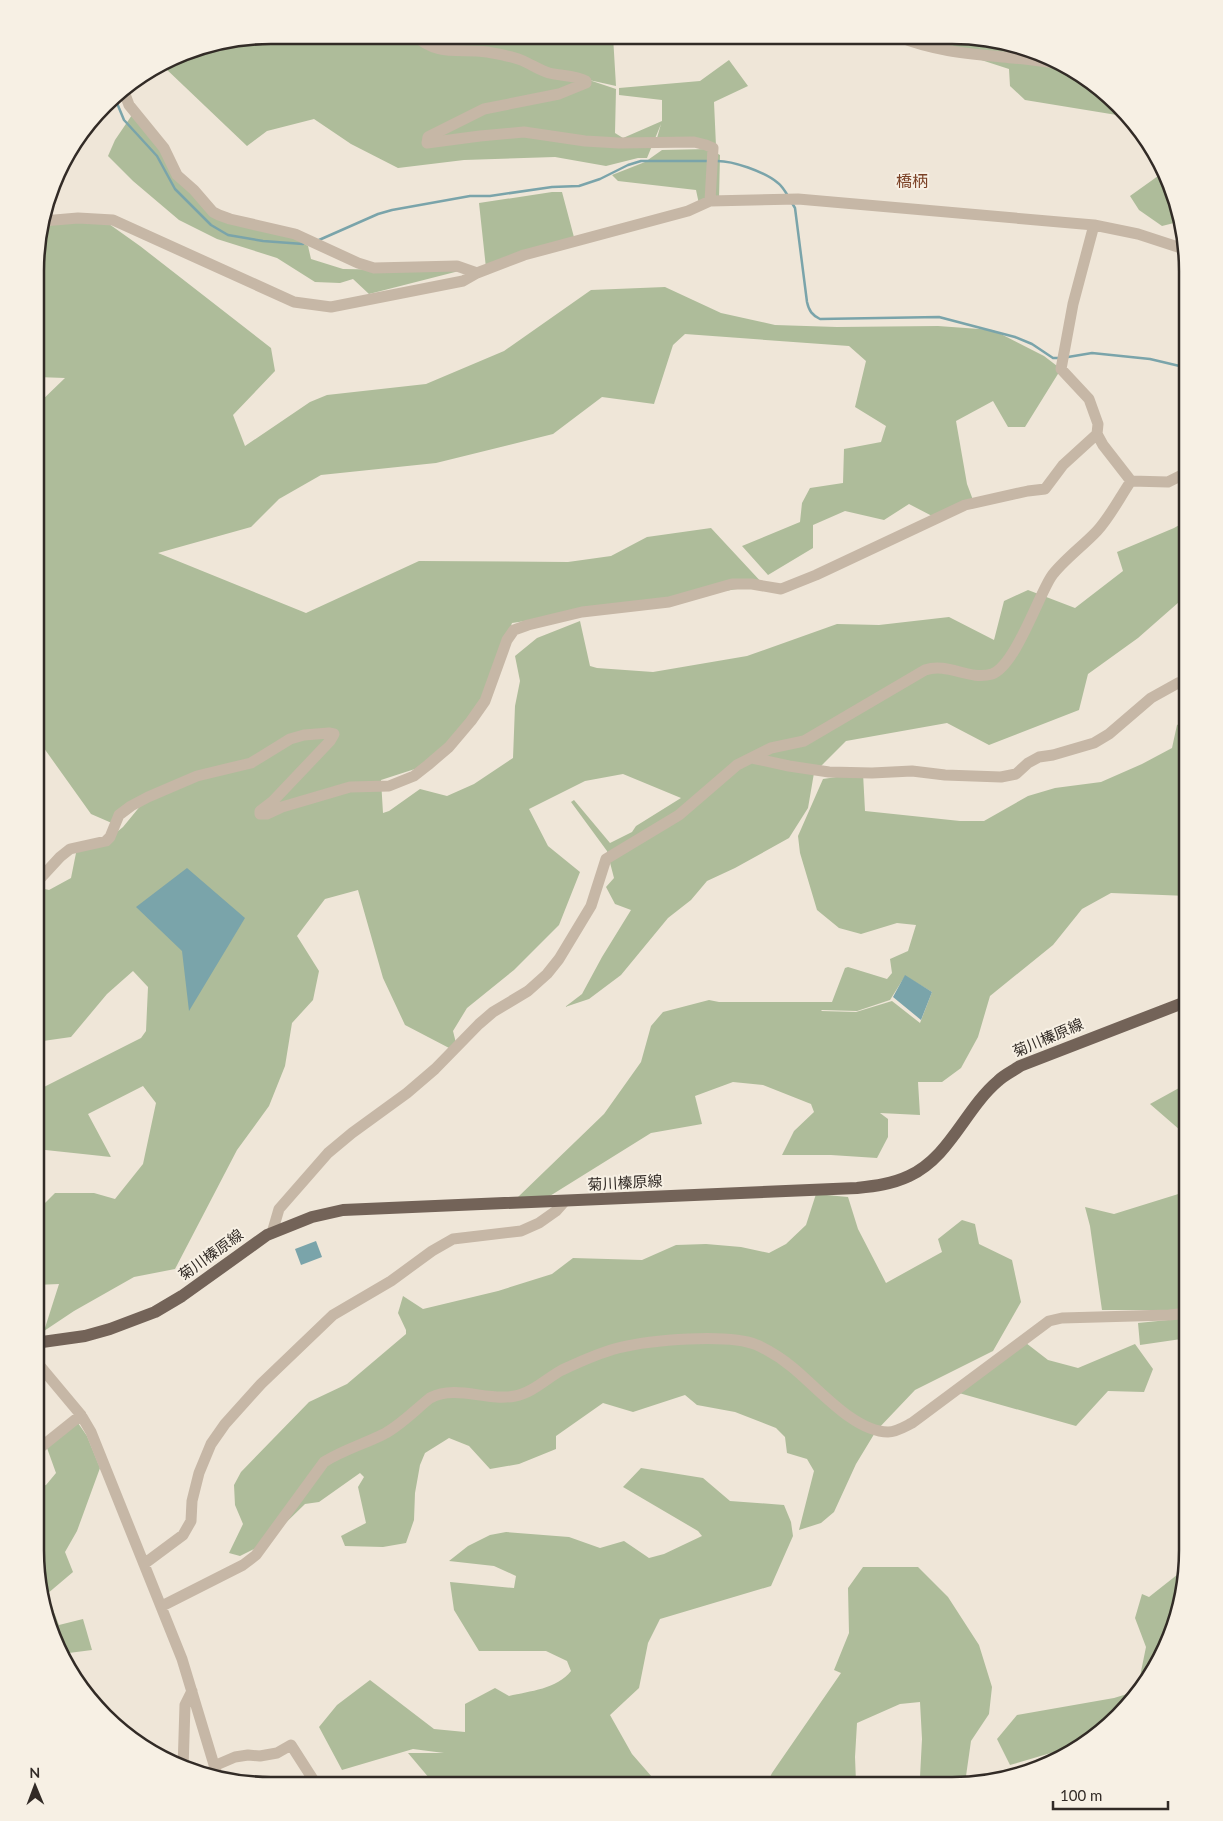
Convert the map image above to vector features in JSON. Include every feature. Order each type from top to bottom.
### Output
[{"type":"main road","name":"菊川榛原線","points":[[44,1342],[86,1336],[155,1312],[222,1269],[258,1241],[272,1233],[312,1217],[343,1210],[850,1189],[889,1183],[910,1175],[927,1164],[944,1147],[997,1081],[1020,1066],[1179,1004]]},
{"type":"street","points":[[426,44],[430,47],[444,50],[486,52],[520,60],[546,72],[580,78],[586,81],[586,83],[560,94],[484,109],[428,137],[427,143],[524,132],[585,141],[694,142],[713,148],[710,201]]},
{"type":"street","points":[[917,44],[966,54],[1040,61]]},
{"type":"street","points":[[126,96],[129,105],[164,148],[177,175],[219,216],[295,234],[358,263],[374,268],[457,266],[477,273]]},
{"type":"street","points":[[49,220],[78,218],[112,220],[294,302],[331,307],[463,281],[477,273],[524,255],[688,210],[710,201],[790,199],[1094,225],[1138,234],[1178,247]]},
{"type":"street","points":[[1094,225],[1072,304],[1061,369],[1089,399],[1098,424],[1098,434],[1103,445],[1131,481]]},
{"type":"street","points":[[44,874],[70,849],[106,841],[110,837],[118,815],[131,806],[197,776],[251,763],[290,739],[304,735],[334,734],[330,741],[260,811],[260,814],[267,814],[282,807],[350,787],[389,786],[414,776],[449,747],[471,722],[485,700],[507,640],[514,630],[582,612],[669,602],[732,584],[752,584],[781,589],[816,575],[965,506],[1028,491],[1045,489],[1063,465],[1098,434]]},
{"type":"street","points":[[1131,481],[1168,482],[1179,476]]},
{"type":"street","points":[[272,1233],[279,1209],[328,1153],[352,1133],[408,1094],[486,1018],[528,991],[547,974],[559,959],[591,906],[606,859],[679,814],[737,765],[772,748],[804,741],[925,670],[932,667],[948,668],[963,673],[980,675],[994,673],[1006,662],[1015,647],[1035,611],[1051,576],[1098,530],[1131,481]]},
{"type":"street","points":[[752,758],[829,772],[872,773],[912,770],[945,775],[1000,777],[1016,774],[1028,762],[1039,757],[1053,755],[1094,743],[1109,734],[1151,698],[1179,683]]},
{"type":"street","points":[[144,1564],[182,1535],[191,1521],[192,1501],[199,1473],[211,1444],[225,1424],[261,1384],[333,1315],[391,1281],[432,1251],[453,1239],[521,1231],[539,1223],[556,1211],[564,1202]]},
{"type":"street","points":[[162,1606],[243,1565],[256,1555],[324,1462],[340,1452],[384,1434],[436,1395],[452,1391],[466,1394],[516,1396],[560,1371],[617,1348],[688,1340],[734,1339],[755,1345],[776,1355],[834,1406],[857,1422],[876,1431],[888,1432],[912,1423],[1049,1321],[1062,1318],[1179,1313]]},
{"type":"street","points":[[44,1371],[81,1415],[90,1432],[182,1659],[216,1771]]},
{"type":"street","points":[[44,1445],[81,1415]]},
{"type":"street","points":[[183,1760],[186,1705],[192,1691]]},
{"type":"street","points":[[214,1766],[235,1757],[277,1753],[291,1745],[312,1777]]},
{"type":"green space","points":[[256,44],[613,44],[616,86],[589,80],[616,89],[615,133],[623,138],[662,121],[662,100],[619,95],[619,88],[700,81],[729,60],[748,86],[714,102],[716,146],[657,138],[661,124],[647,158],[638,158],[606,166],[555,157],[464,160],[398,168],[351,144],[314,119],[267,131],[247,146],[166,69],[212,51]]},
{"type":"green space","points":[[932,44],[967,44],[996,48],[1039,61],[1078,82],[1102,100],[1118,115],[1025,100],[1010,86],[1009,69]]},
{"type":"green space","points":[[132,115],[214,216],[284,231],[308,246],[311,259],[343,269],[459,271],[369,294],[353,279],[340,283],[315,282],[277,258],[217,239],[179,220],[133,181],[108,156],[115,140]]},
{"type":"green space","points":[[709,149],[720,155],[719,199],[699,204],[696,190],[618,181],[612,175],[645,162],[662,150]]},
{"type":"green space","points":[[1158,176],[1174,223],[1162,226],[1139,210],[1130,196]]},
{"type":"green space","points":[[562,192],[575,241],[486,268],[479,203]]},
{"type":"green space","points":[[102,219],[140,246],[271,348],[275,371],[233,415],[245,446],[310,402],[327,395],[426,384],[504,351],[591,290],[665,287],[721,313],[775,325],[837,327],[938,326],[993,330],[1044,356],[1061,369],[1025,427],[1008,427],[993,401],[956,421],[967,484],[973,500],[934,517],[909,504],[884,520],[845,511],[813,525],[813,548],[768,575],[742,546],[800,522],[802,503],[810,488],[843,483],[844,449],[881,442],[886,426],[855,407],[866,361],[849,346],[685,334],[673,345],[654,404],[602,397],[553,434],[436,463],[321,475],[279,499],[251,527],[158,553],[306,613],[419,561],[568,562],[611,556],[647,537],[711,528],[764,585],[512,623],[486,697],[457,737],[421,767],[381,780],[383,813],[389,811],[420,789],[447,796],[474,784],[513,758],[515,706],[520,681],[515,656],[537,638],[580,621],[590,666],[653,672],[747,656],[837,624],[879,625],[949,617],[994,640],[1004,601],[1028,590],[1075,608],[1123,571],[1117,552],[1179,525],[1179,602],[1138,638],[1088,674],[1079,710],[989,745],[947,723],[846,741],[814,773],[808,808],[789,838],[707,881],[691,900],[668,918],[621,975],[589,999],[565,1007],[582,994],[631,910],[615,904],[606,887],[614,878],[607,851],[571,802],[574,800],[610,843],[632,832],[636,826],[681,798],[623,774],[585,781],[529,809],[548,846],[580,872],[559,925],[514,970],[467,1008],[453,1031],[456,1043],[451,1049],[405,1025],[383,978],[358,890],[325,899],[297,936],[319,971],[313,1000],[292,1023],[285,1066],[269,1106],[237,1150],[175,1269],[134,1277],[74,1311],[44,1331],[59,1284],[44,1285],[44,1204],[55,1193],[94,1193],[115,1199],[143,1164],[156,1103],[143,1086],[88,1114],[111,1157],[44,1150],[44,1087],[141,1038],[146,1031],[148,987],[133,971],[107,994],[71,1037],[44,1041],[44,889],[49,890],[71,878],[77,848],[106,841],[123,827],[146,799],[114,824],[91,814],[44,748],[44,398],[65,378],[44,377],[44,256],[49,221]]},
{"type":"green space","points":[[1179,724],[1179,896],[1111,893],[1082,909],[1053,945],[990,996],[978,1037],[961,1068],[942,1082],[918,1082],[920,1115],[880,1113],[888,1119],[888,1137],[877,1158],[831,1155],[782,1155],[794,1131],[814,1112],[811,1104],[763,1085],[733,1082],[695,1096],[702,1124],[651,1133],[545,1199],[518,1197],[604,1114],[641,1062],[651,1026],[663,1012],[709,1000],[719,1002],[832,1002],[845,968],[848,967],[887,979],[892,973],[890,959],[908,951],[916,925],[897,923],[861,934],[839,928],[817,910],[800,853],[798,836],[823,779],[863,773],[865,811],[960,821],[984,821],[1028,796],[1055,788],[1101,782],[1172,748],[1177,725]],"holes":[[[905,976],[932,992],[920,1023],[892,1001],[856,1012],[821,1011],[857,1011],[890,1000]]]},
{"type":"green space","points":[[1179,1088],[1179,1129],[1150,1104]]},
{"type":"green space","points":[[816,1194],[848,1197],[858,1229],[886,1283],[942,1252],[938,1239],[962,1220],[975,1224],[979,1244],[1012,1260],[1021,1302],[993,1351],[915,1390],[876,1431],[856,1464],[834,1512],[821,1523],[799,1530],[814,1471],[807,1459],[787,1453],[785,1437],[776,1428],[735,1412],[697,1405],[685,1395],[633,1412],[603,1403],[556,1436],[556,1449],[519,1464],[490,1469],[469,1446],[449,1438],[425,1453],[420,1465],[415,1493],[414,1520],[406,1543],[383,1547],[345,1546],[341,1536],[366,1523],[358,1487],[364,1477],[360,1473],[319,1502],[305,1504],[264,1544],[240,1556],[229,1553],[243,1524],[235,1505],[234,1485],[241,1472],[309,1402],[347,1384],[406,1334],[398,1313],[403,1296],[423,1309],[498,1291],[552,1274],[573,1258],[642,1260],[676,1245],[706,1244],[741,1247],[769,1253],[786,1244],[806,1225]]},
{"type":"green space","points":[[1179,1194],[1179,1310],[1102,1310],[1090,1226],[1085,1207],[1114,1214]]},
{"type":"green space","points":[[1179,1319],[1179,1339],[1140,1345],[1138,1323]]},
{"type":"green space","points":[[1026,1343],[1048,1360],[1078,1368],[1135,1344],[1153,1369],[1144,1392],[1108,1391],[1076,1426],[959,1393]]},
{"type":"green space","points":[[78,1423],[87,1436],[100,1468],[77,1531],[65,1552],[73,1572],[48,1593],[44,1565],[44,1486],[56,1473],[47,1448]]},
{"type":"green space","points":[[641,1468],[703,1478],[730,1501],[784,1505],[791,1522],[793,1536],[771,1586],[660,1619],[648,1643],[639,1688],[610,1715],[632,1754],[652,1777],[428,1777],[408,1753],[444,1753],[413,1749],[342,1770],[319,1727],[337,1705],[370,1680],[434,1729],[465,1732],[465,1704],[495,1688],[509,1696],[551,1686],[571,1671],[567,1661],[546,1651],[479,1651],[454,1610],[450,1582],[514,1588],[516,1576],[494,1566],[449,1561],[468,1546],[490,1535],[506,1532],[569,1537],[600,1548],[624,1541],[649,1558],[664,1554],[702,1536],[698,1531],[623,1487]]},
{"type":"green space","points":[[863,1567],[918,1567],[948,1597],[979,1645],[992,1687],[989,1714],[971,1741],[966,1776],[920,1777],[922,1739],[920,1702],[900,1704],[857,1723],[856,1777],[770,1777],[841,1673],[834,1670],[849,1633],[848,1588]]},
{"type":"green space","points":[[1178,1574],[1172,1609],[1162,1637],[1149,1664],[1140,1678],[1146,1647],[1135,1618],[1142,1594],[1149,1597]]},
{"type":"green space","points":[[49,1599],[59,1625],[83,1619],[92,1650],[68,1653]]},
{"type":"green space","points":[[1128,1694],[1102,1721],[1060,1750],[1010,1765],[997,1739],[1017,1715],[1114,1698]]},
{"type":"water","points":[[187,868],[245,918],[189,1011],[182,951],[136,907]]},
{"type":"water","points":[[905,975],[932,992],[921,1020],[893,997]]},
{"type":"water","points":[[316,1241],[322,1257],[301,1265],[295,1249]]},
{"type":"waterway","points":[[117,104],[124,120],[157,156],[175,189],[211,225],[228,235],[263,241],[303,244]]},
{"type":"waterway","points":[[319,240],[378,214],[392,210],[470,196],[490,196],[552,187],[579,186],[641,161],[709,161]]},
{"type":"waterway","points":[[715,161],[739,165],[757,171],[779,184],[788,196]]},
{"type":"waterway","points":[[792,203],[795,208],[807,302],[811,312],[820,319],[939,317],[1015,337],[1032,344],[1053,358],[1060,358]]},
{"type":"waterway","points":[[1068,357],[1092,353],[1150,359],[1179,366]]},
{"type":"district","name":"橋柄","points":[[912,181]]}]
